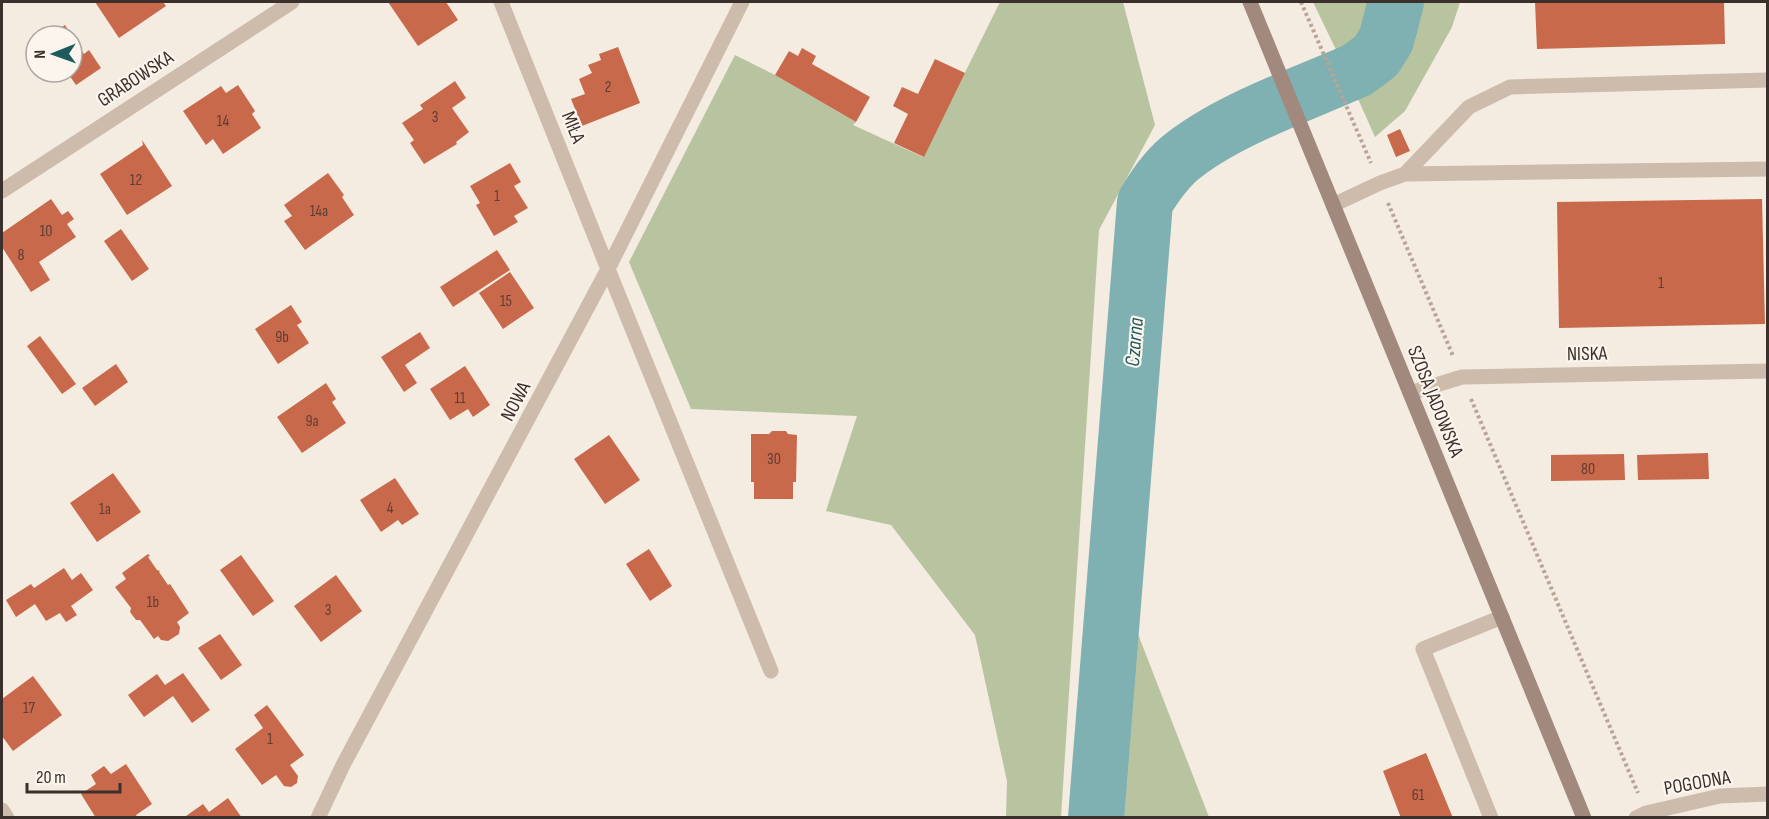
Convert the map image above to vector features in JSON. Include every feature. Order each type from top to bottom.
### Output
[{"type":"main road","name":"SZOSA JADOWSKA","points":[[1250,2],[1584,818]]},
{"type":"street","name":"GRABOWSKA","points":[[2,191],[292,2]]},
{"type":"street","name":"MIŁA","points":[[501,2],[771,671]]},
{"type":"street","name":"NOWA","points":[[318,818],[343,765],[608,269],[742,2]]},
{"type":"street","points":[[1405,174],[1469,107],[1510,87],[1767,80]]},
{"type":"street","points":[[1333,205],[1405,174],[1767,169]]},
{"type":"street","name":"NISKA","points":[[1410,393],[1462,377],[1767,371]]},
{"type":"street","points":[[1491,818],[1423,649],[1502,617]]},
{"type":"street","name":"POGODNA","points":[[1641,815],[1720,796],[1767,794]]},
{"type":"street","points":[[2,810],[7,818]]},
{"type":"path","points":[[1301,2],[1462,377],[1641,815]]},
{"type":"green space","points":[[1000,2],[1123,2],[1155,125],[1099,230],[1061,817],[1006,817],[1007,781],[975,635],[891,525],[826,511],[857,416],[691,409],[629,262],[735,55],[775,75],[856,122],[853,125],[923,157]]},
{"type":"green space","points":[[1313,2],[1460,2],[1452,27],[1405,111],[1375,137],[1338,54]]},
{"type":"green space","points":[[1124,598],[1209,817],[1111,817]]},
{"type":"building","points":[[95,2],[163,2],[166,6],[119,38]]},
{"type":"building","points":[[388,2],[446,2],[458,20],[418,46]]},
{"type":"building","points":[[1535,2],[1724,2],[1725,44],[1537,49]]},
{"type":"building","points":[[618,47],[640,103],[582,126],[571,99],[585,94],[579,79],[592,73],[588,65],[601,60],[599,54]]},
{"type":"building","points":[[802,48],[816,56],[812,64],[870,97],[856,122],[775,75],[789,51],[798,56]]},
{"type":"building","points":[[89,50],[101,68],[84,80],[84,54]]},
{"type":"building","points":[[935,59],[965,73],[924,157],[894,143],[908,114],[893,106],[902,87],[918,94]]},
{"type":"building","points":[[455,81],[466,98],[452,108],[469,132],[456,142],[457,144],[424,164],[410,143],[414,140],[402,123],[423,109],[420,105]]},
{"type":"building","points":[[238,85],[255,111],[252,114],[261,128],[223,154],[213,139],[206,145],[183,111],[221,86],[226,93]]},
{"type":"building","points":[[1400,129],[1410,151],[1396,157],[1387,135]]},
{"type":"building","points":[[142,140],[172,186],[127,215],[100,174],[143,145]]},
{"type":"building","points":[[510,163],[521,182],[514,186],[528,208],[514,216],[518,222],[494,236],[476,205],[480,203],[470,186]]},
{"type":"building","points":[[328,173],[344,195],[342,197],[354,215],[305,250],[284,221],[292,216],[284,205]]},
{"type":"building","points":[[51,199],[62,215],[68,211],[74,219],[67,224],[76,237],[39,262],[50,280],[31,292],[2,247],[2,233]]},
{"type":"building","points":[[1762,199],[1765,324],[1559,328],[1557,202]]},
{"type":"building","points":[[121,229],[149,269],[132,281],[104,241]]},
{"type":"building","points":[[497,250],[510,270],[453,307],[440,287]]},
{"type":"building","points":[[510,272],[534,308],[503,329],[479,293]]},
{"type":"building","points":[[291,305],[302,322],[297,325],[309,343],[278,364],[255,329]]},
{"type":"building","points":[[420,332],[430,348],[405,365],[417,383],[404,392],[381,357]]},
{"type":"building","points":[[40,336],[76,384],[62,394],[27,346]]},
{"type":"building","points":[[116,364],[128,382],[95,406],[82,388]]},
{"type":"building","points":[[465,366],[490,405],[473,417],[468,409],[450,420],[430,389]]},
{"type":"building","points":[[326,383],[336,399],[332,402],[346,423],[302,453],[277,417]]},
{"type":"building","points":[[772,431],[786,431],[788,434],[797,435],[796,482],[793,482],[793,499],[754,499],[754,482],[751,482],[751,434],[769,434]]},
{"type":"building","points":[[609,435],[640,480],[605,504],[574,459]]},
{"type":"building","points":[[1708,453],[1709,479],[1638,480],[1637,455]]},
{"type":"building","points":[[1624,454],[1625,480],[1551,481],[1551,455]]},
{"type":"building","points":[[113,473],[141,512],[97,542],[70,503]]},
{"type":"building","points":[[395,478],[419,514],[402,525],[398,520],[381,532],[360,500]]},
{"type":"building","points":[[649,549],[672,586],[650,601],[626,564]]},
{"type":"building","points":[[148,554],[189,613],[177,622],[180,627],[179,634],[168,641],[161,640],[158,636],[154,639],[140,620],[136,620],[130,612],[131,608],[115,587],[126,579],[122,573]]},
{"type":"building","points":[[241,555],[274,601],[253,616],[220,570]]},
{"type":"building","points":[[64,568],[72,580],[81,573],[93,590],[71,606],[77,615],[66,622],[60,613],[46,621],[35,604],[16,617],[6,600],[31,584],[34,588]]},
{"type":"building","points":[[336,575],[362,611],[321,642],[294,606]]},
{"type":"building","points":[[220,634],[242,665],[221,680],[198,648]]},
{"type":"building","points":[[183,673],[210,710],[192,723],[173,696],[144,717],[128,695],[157,674],[165,685]]},
{"type":"building","points":[[33,676],[62,715],[13,751],[2,736],[2,699]]},
{"type":"building","points":[[267,705],[304,755],[290,765],[298,776],[297,783],[291,787],[284,786],[276,775],[262,785],[235,749],[263,728],[254,715]]},
{"type":"building","points":[[1426,753],[1453,818],[1401,818],[1383,771]]},
{"type":"building","points":[[126,764],[152,804],[136,815],[138,818],[96,818],[81,794],[96,784],[91,775],[104,766],[111,774]]},
{"type":"building","points":[[228,798],[242,818],[186,816],[203,804],[209,812]]},
{"type":"waterway","name":"Czarna","points":[[1096,818],[1145,202],[1169,169],[1198,145],[1241,120],[1357,70],[1376,56],[1386,40],[1396,2]]}]
